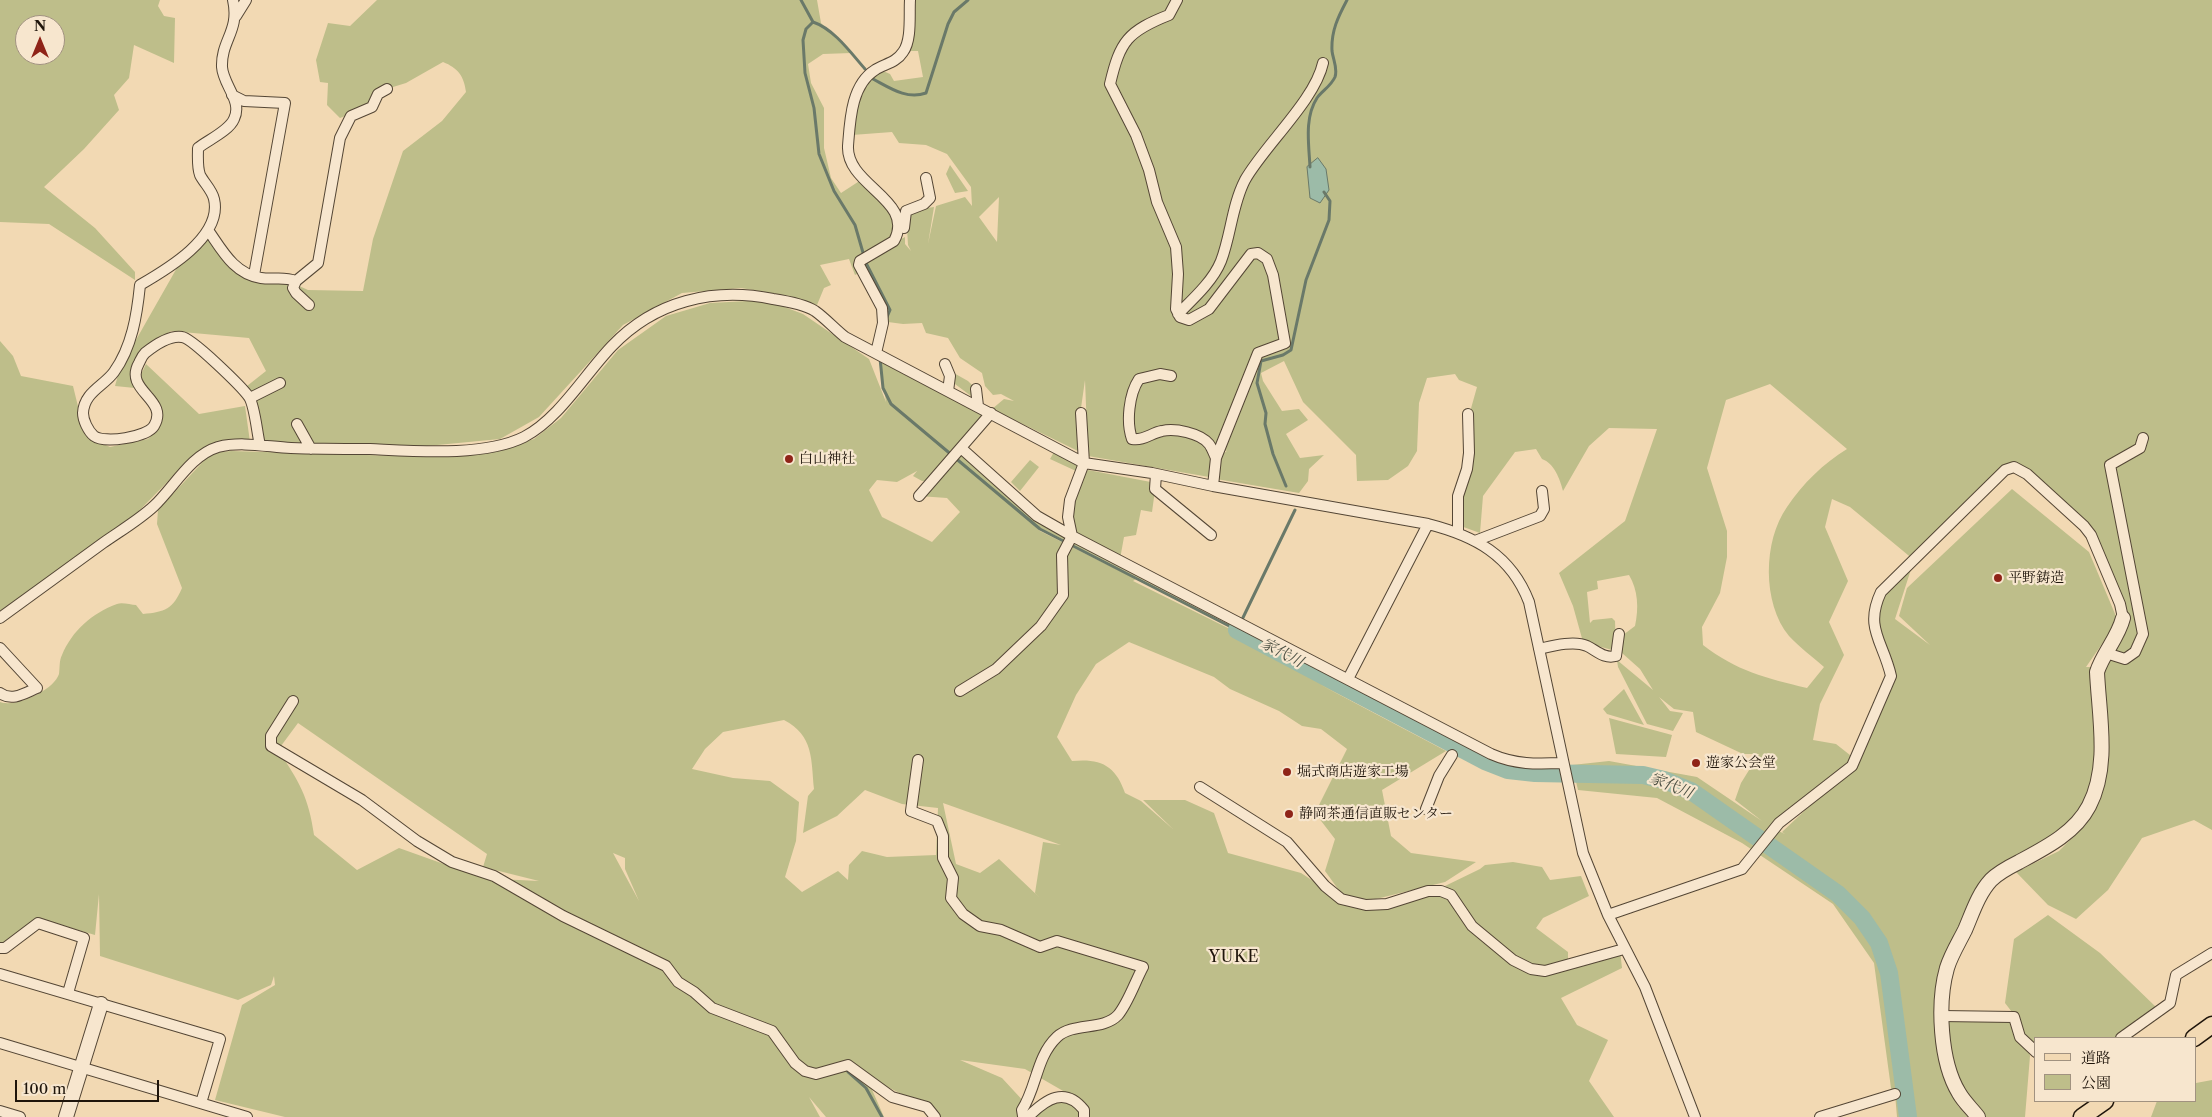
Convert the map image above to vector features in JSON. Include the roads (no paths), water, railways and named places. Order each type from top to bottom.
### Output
[{"type":"main road","points":[[2196,1037],[2212,1026]]},
{"type":"main road","points":[[2082,1117],[2104,1102]]},
{"type":"street","points":[[234,0],[236,16]]},
{"type":"street","points":[[246,0],[236,16],[223,52],[222,69],[236,105],[234,119],[226,128],[198,148],[200,174],[214,198],[215,213],[208,230],[171,267],[140,285],[138,312],[130,340],[114,372],[86,399],[84,422],[94,436],[110,441],[148,432],[155,425],[157,415],[155,405],[136,382],[134,371],[143,354],[170,337],[184,337],[196,344],[250,398],[260,445]]},
{"type":"street","points":[[894,241],[899,224],[897,215],[890,205],[855,172],[848,158],[848,147],[856,92],[861,83],[869,74],[894,61],[904,52],[908,40],[910,0]]},
{"type":"street","points":[[1177,0],[1170,15],[1146,24],[1131,35],[1116,57],[1110,84],[1136,135],[1149,170],[1157,202],[1176,247],[1178,274],[1176,309],[1178,314],[1189,320],[1209,309],[1251,254],[1258,253],[1267,258],[1273,275],[1285,343],[1258,353],[1216,458],[1213,486]]},
{"type":"street","points":[[1178,314],[1200,290],[1220,263],[1245,181],[1306,97],[1321,72],[1323,63]]},
{"type":"street","points":[[309,305],[296,293],[294,288],[296,281],[318,263],[340,138],[351,116],[372,106],[378,94],[387,89]]},
{"type":"street","points":[[232,95],[244,101],[285,103],[254,275]]},
{"type":"street","points":[[880,355],[882,308],[861,272],[859,265],[865,258],[904,233],[904,214],[906,211],[924,204],[930,198],[926,178]]},
{"type":"street","points":[[208,230],[234,267],[260,278],[284,277],[296,281]]},
{"type":"street","points":[[0,618],[154,507],[198,458],[222,446],[260,445],[311,449],[472,450],[524,438],[544,424],[612,345],[632,328],[665,307],[700,296],[761,296],[803,306],[815,311],[845,337],[1084,463],[1156,474],[1428,524],[1458,532],[1496,554],[1522,582],[1530,602],[1583,853],[1608,915],[1645,987],[1695,1117]]},
{"type":"street","points":[[945,364],[950,376],[948,391]]},
{"type":"street","points":[[1171,376],[1150,375],[1139,379],[1134,386],[1128,428],[1132,439],[1140,440],[1160,431],[1174,429],[1203,438],[1210,445],[1216,458]]},
{"type":"street","points":[[250,398],[280,383]]},
{"type":"street","points":[[976,389],[978,406]]},
{"type":"street","points":[[919,496],[991,413]]},
{"type":"street","points":[[960,690],[996,669],[1041,626],[1063,595],[1062,555],[1071,538],[1068,517],[1070,500],[1084,463],[1081,413]]},
{"type":"street","points":[[1458,532],[1458,496],[1467,469],[1469,453],[1468,414]]},
{"type":"street","points":[[298,424],[311,449]]},
{"type":"street","points":[[2106,653],[2125,659],[2135,652],[2144,634],[2110,465],[2140,448],[2144,438]]},
{"type":"street","points":[[959,449],[1037,516],[1071,538],[1509,762],[1527,764],[1563,763]]},
{"type":"street","points":[[1608,915],[1742,869],[1779,823],[1852,766],[1891,676],[1873,618],[1874,608],[1881,592],[2006,470],[2014,467],[2027,474],[2084,526],[2091,535],[2120,604],[2123,618],[2120,631],[2097,672],[2102,764],[2097,786],[2088,807],[2076,824],[2061,838],[2002,871],[1990,880],[1980,896],[1948,967],[1943,988],[1942,1016],[1948,1068],[1959,1094],[1978,1117]]},
{"type":"street","points":[[1156,474],[1155,489],[1211,534]]},
{"type":"street","points":[[1476,541],[1540,516],[1544,509],[1542,491]]},
{"type":"street","points":[[1348,679],[1428,524]]},
{"type":"street","points":[[1539,649],[1567,644],[1587,645],[1594,652],[1610,658],[1616,656],[1619,634]]},
{"type":"street","points":[[0,648],[37,688],[15,697],[5,697],[0,693]]},
{"type":"street","points":[[293,701],[271,736],[271,746],[362,800],[417,841],[452,862],[494,876],[563,916],[666,966],[678,982],[694,992],[712,1008],[772,1031],[795,1063],[805,1071],[816,1074],[848,1066],[892,1096],[927,1107],[935,1117]]},
{"type":"street","points":[[1426,809],[1438,776],[1452,755]]},
{"type":"street","points":[[918,760],[911,811],[937,821],[943,836],[943,858],[953,878],[951,898],[963,914],[980,926],[1001,930],[1040,947],[1057,941],[1144,968],[1117,1016],[1105,1022],[1072,1028],[1057,1037],[1041,1060],[1026,1104],[1022,1110],[1023,1116],[1027,1117],[1053,1098],[1064,1096],[1076,1100],[1084,1110],[1084,1117]]},
{"type":"street","points":[[1200,787],[1287,842],[1325,886],[1341,899],[1366,905],[1387,904],[1428,892],[1441,891],[1451,895],[1472,926],[1513,960],[1531,969],[1545,970],[1624,948]]},
{"type":"street","points":[[0,948],[5,948],[38,923],[84,938],[68,993]]},
{"type":"street","points":[[2122,1037],[2170,1003],[2176,974],[2212,953]]},
{"type":"street","points":[[0,974],[220,1038],[201,1103]]},
{"type":"street","points":[[66,1117],[101,1004]]},
{"type":"street","points":[[1942,1016],[2014,1017],[2020,1037],[2034,1050]]},
{"type":"street","points":[[0,1043],[247,1117]]},
{"type":"street","points":[[1820,1117],[1895,1094]]},
{"type":"street","points":[[0,1111],[20,1117]]},
{"type":"waterway","points":[[801,0],[813,22],[821,25],[835,36],[865,69]]},
{"type":"waterway","points":[[873,79],[905,94],[919,95],[926,93],[948,24],[954,12],[968,0]]},
{"type":"waterway","points":[[1310,167],[1308,132],[1310,114],[1317,98],[1331,83],[1336,74],[1332,51],[1333,37],[1338,18],[1347,0]]},
{"type":"waterway","points":[[813,22],[806,29],[803,40],[805,73],[814,108],[819,154],[834,191],[855,225],[866,263],[890,310],[887,317]]},
{"type":"waterway","points":[[1286,486],[1273,454],[1265,424],[1266,413],[1257,383],[1261,361],[1283,355],[1291,350],[1306,280],[1329,220],[1330,201],[1324,192]]},
{"type":"waterway","points":[[880,358],[883,388],[891,404],[1040,529],[1237,630],[1295,510]]},
{"type":"waterway","name":"家代川","points":[[1237,630],[1485,761],[1508,770],[1535,773],[1643,775],[1664,780],[1691,791],[1838,894],[1862,918],[1879,943],[1889,973],[1908,1117]]},
{"type":"waterway","points":[[848,1072],[866,1088],[882,1117]]},
{"type":"place","name":"白山神社","points":[[789,459]]},
{"type":"place","name":"平野鋳造","points":[[1998,578]]},
{"type":"place","name":"遊家公会堂","points":[[1696,763]]},
{"type":"place","name":"堀式商店遊家工場","points":[[1287,772]]},
{"type":"place","name":"静岡茶通信直販センター","points":[[1289,814]]},
{"type":"district","name":"YUKE","points":[[1234,957]]}]
